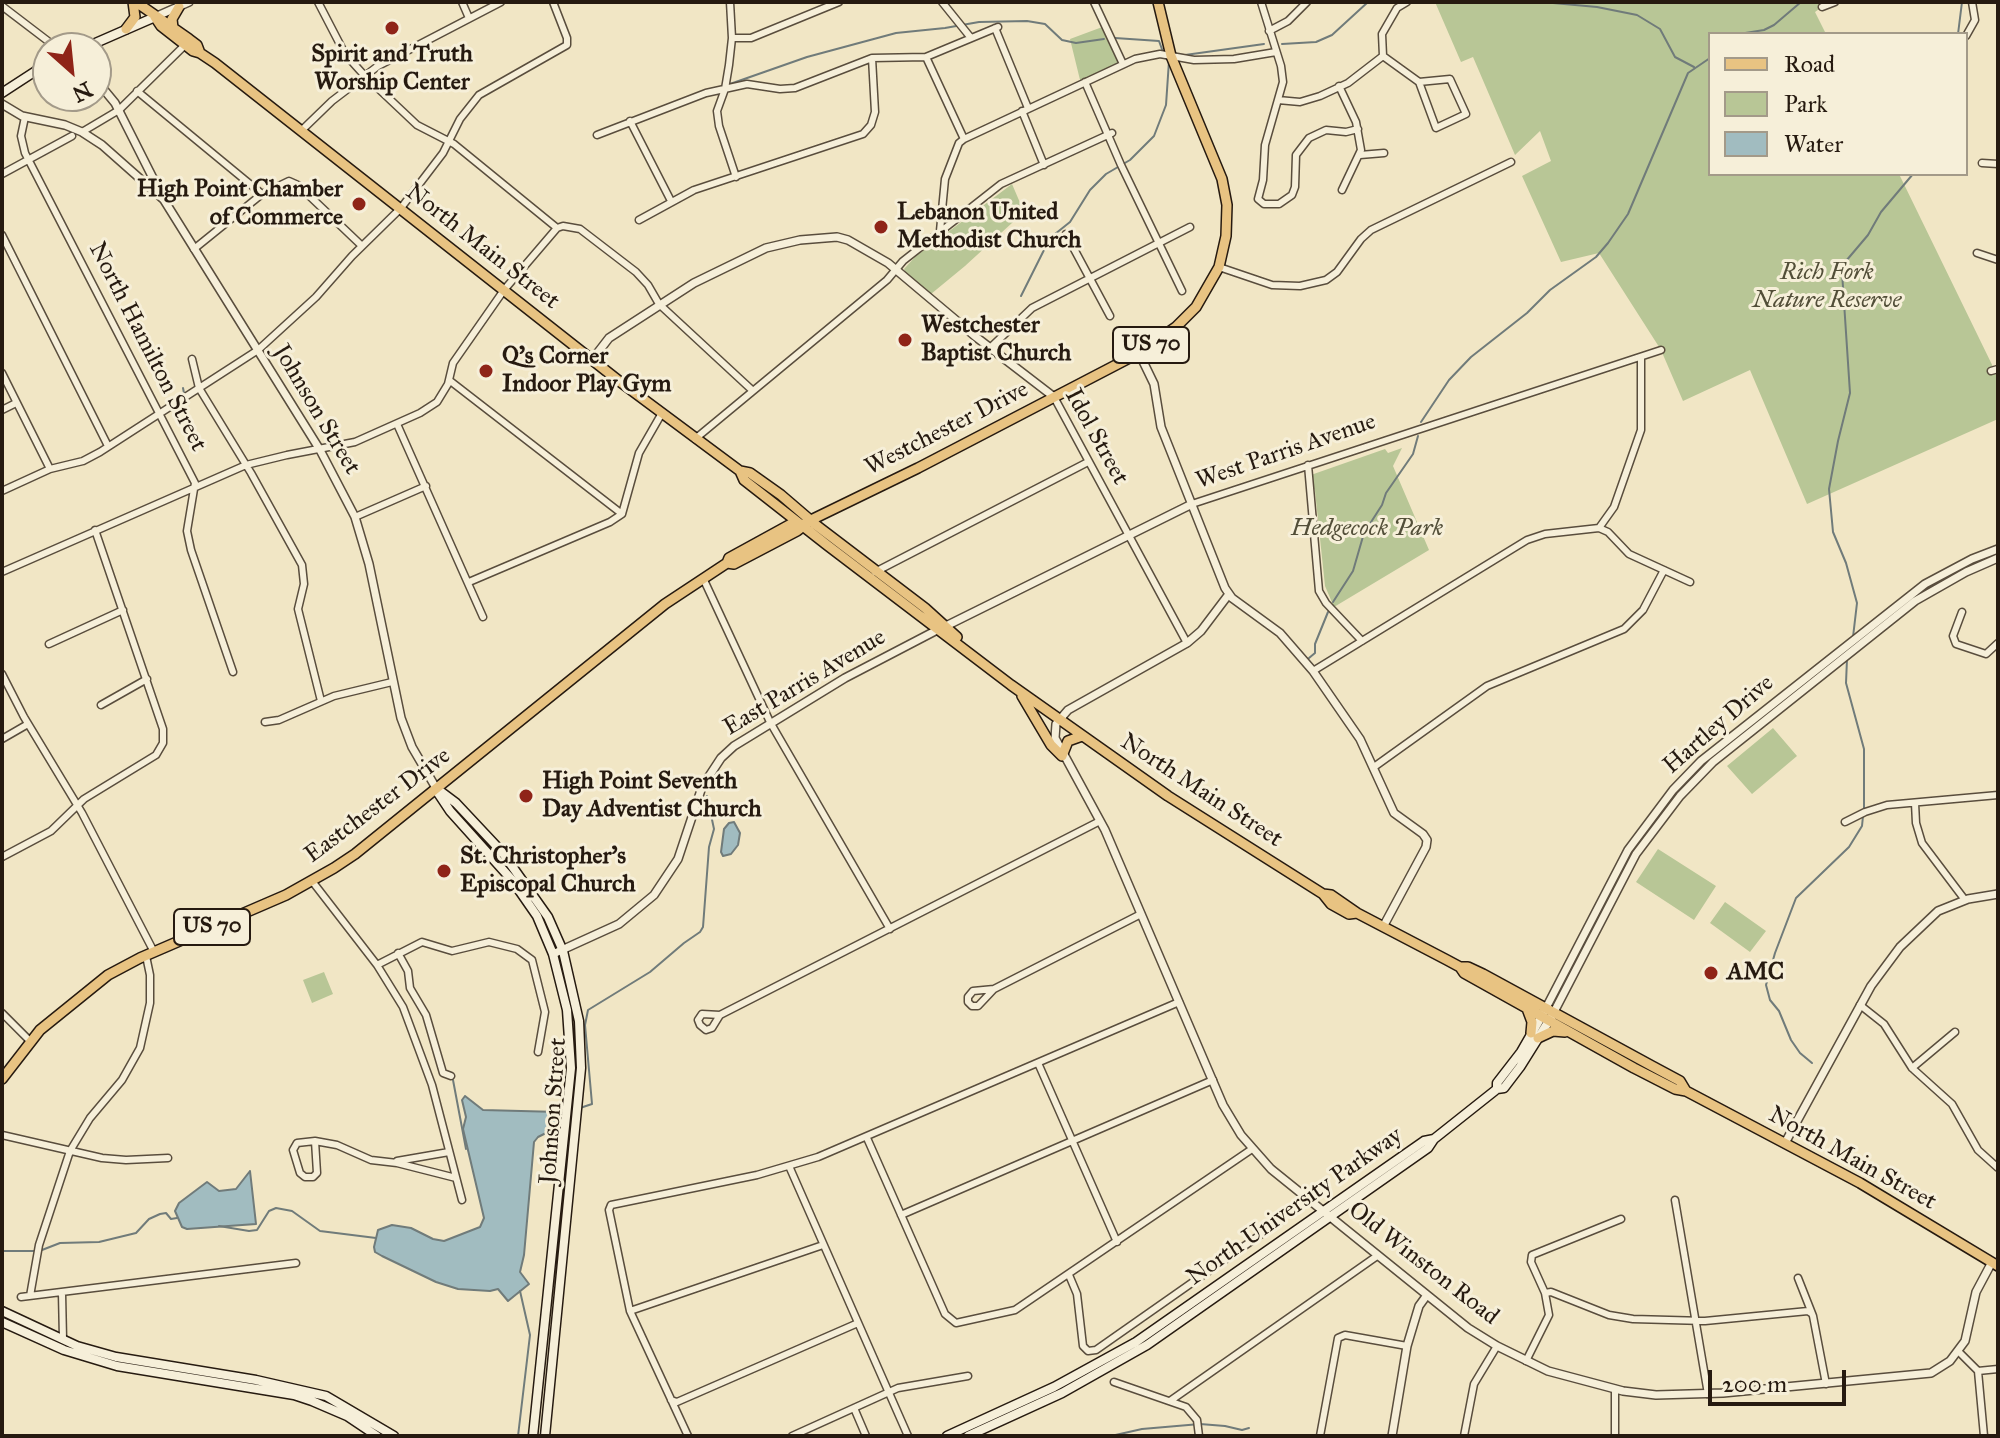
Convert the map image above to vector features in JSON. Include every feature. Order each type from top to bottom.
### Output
[{"type":"main road","name":"North Main Street","points":[[134,2],[197,45],[200,53]]},
{"type":"main road","points":[[126,29],[135,17],[134,2]]},
{"type":"main road","name":"Westchester Drive","points":[[807,522],[1139,353],[1186,317],[1206,292],[1219,267],[1226,236],[1227,205],[1222,179],[1171,56],[1158,2]]},
{"type":"main road","points":[[173,28],[172,19],[179,7]]},
{"type":"main road","name":"North Main Street","points":[[155,17],[161,26],[185,45],[200,53],[401,208],[695,439],[740,471],[750,473],[1018,690],[1051,715],[1060,718]]},
{"type":"main road","points":[[112,35],[155,17]]},
{"type":"main road","points":[[2,93],[32,73]]},
{"type":"main road","name":"North Main Street","points":[[740,471],[744,480],[776,504],[833,538],[873,574]]},
{"type":"main road","points":[[833,538],[827,527],[829,519],[854,498]]},
{"type":"main road","points":[[765,538],[781,524],[782,515],[776,504]]},
{"type":"main road","name":"Eastchester Drive","points":[[2,1079],[30,1041],[108,975],[312,881],[355,854],[623,637],[727,563],[729,558],[791,524],[807,522]]},
{"type":"main road","name":"Eastchester Drive","points":[[727,563],[734,564],[797,531],[807,522]]},
{"type":"main road","name":"North Main Street","points":[[942,628],[1055,710],[1082,736],[1217,829],[1353,911],[1460,967],[1468,967],[1526,1006],[1567,1019],[1680,1081],[1686,1091]]},
{"type":"main road","points":[[1018,690],[1051,745],[1062,756],[1068,741],[1082,736]]},
{"type":"main road","name":"Johnson Street","points":[[436,788],[476,823],[520,874],[548,917],[563,951],[579,1021],[581,1068],[545,1436]]},
{"type":"main road","name":"Johnson Street","points":[[436,788],[450,811],[497,860],[528,901],[553,954],[567,1010],[571,1068],[533,1436]]},
{"type":"main road","name":"North Main Street","points":[[1479,976],[1548,1014],[1572,1034],[1785,1143],[1996,1260]]},
{"type":"main road","points":[[1560,1002],[1561,1012],[1567,1019]]},
{"type":"main road","points":[[1526,1006],[1535,1036]]},
{"type":"main road","points":[[1535,1036],[1548,1014]]},
{"type":"main road","points":[[1535,1036],[1553,1031],[1572,1034]]},
{"type":"main road","name":"North University Parkway","points":[[968,1436],[1113,1366],[1424,1141],[1434,1139],[1451,1126],[1497,1089],[1497,1083],[1535,1036]]},
{"type":"main road","name":"North University Parkway","points":[[947,1436],[1105,1361],[1326,1214]]},
{"type":"main road","points":[[2,1311],[63,1339],[116,1357],[305,1389],[344,1404],[394,1436]]},
{"type":"main road","points":[[2,1322],[64,1350],[117,1366],[294,1395],[330,1408],[377,1436]]},
{"type":"street","points":[[155,17],[189,2]]},
{"type":"street","points":[[318,2],[345,54],[417,125],[454,144],[557,228],[577,228],[636,272],[659,304],[753,391]]},
{"type":"street","points":[[462,2],[469,18]]},
{"type":"street","points":[[301,131],[364,75],[501,2]]},
{"type":"street","points":[[2,491],[50,469],[83,461],[258,350],[316,297],[401,208],[479,95],[565,47],[567,38],[553,2]]},
{"type":"street","points":[[730,2],[732,38],[725,89],[717,111],[736,177]]},
{"type":"street","points":[[732,38],[751,38],[839,2]]},
{"type":"street","points":[[942,2],[971,38]]},
{"type":"street","points":[[1094,2],[1123,64]]},
{"type":"street","points":[[1261,2],[1283,74],[1283,91],[1265,145],[1263,180],[1258,199],[1264,204],[1279,204],[1292,195],[1296,155],[1309,138],[1326,130],[1346,132],[1358,129]]},
{"type":"street","points":[[1269,31],[1294,16],[1307,2]]},
{"type":"street","points":[[1383,56],[1382,34],[1397,8],[1407,2]]},
{"type":"street","points":[[1822,7],[1835,2]]},
{"type":"street","points":[[1968,32],[1975,20],[1972,2]]},
{"type":"street","points":[[2,6],[36,32]]},
{"type":"street","points":[[597,135],[706,93],[747,84],[795,88],[872,58],[926,57],[996,27],[1044,165]]},
{"type":"street","points":[[82,132],[119,110],[185,45]]},
{"type":"street","points":[[940,231],[945,179],[959,143],[964,139],[1123,64],[1160,54],[1194,60],[1234,59],[1276,52]]},
{"type":"street","points":[[1383,56],[1419,82],[1436,128],[1466,114],[1450,79],[1419,82]]},
{"type":"street","points":[[1278,100],[1300,102],[1320,96],[1348,83],[1383,56]]},
{"type":"street","points":[[926,57],[964,139]]},
{"type":"street","points":[[639,220],[671,201],[851,141],[868,131],[875,112],[872,58]]},
{"type":"street","points":[[1085,82],[1182,291]]},
{"type":"street","points":[[1339,86],[1358,129],[1360,155],[1342,190]]},
{"type":"street","points":[[137,91],[262,194]]},
{"type":"street","name":"Johnson Street","points":[[112,101],[164,200],[320,450],[355,517],[369,564],[392,682],[407,735],[436,788]]},
{"type":"street","points":[[2,104],[25,117],[65,125],[82,132],[134,172],[164,200]]},
{"type":"street","name":"North Hamilton Street","points":[[25,117],[21,136],[28,160],[195,483],[187,531],[233,672]]},
{"type":"street","points":[[630,121],[671,201]]},
{"type":"street","points":[[695,439],[887,280],[940,231],[1001,184],[1110,134]]},
{"type":"street","points":[[2,174],[72,136]]},
{"type":"street","points":[[1360,155],[1384,153]]},
{"type":"street","points":[[1219,267],[1272,285],[1300,286],[1324,280],[1337,272],[1371,230],[1511,162]]},
{"type":"street","points":[[1982,163],[1998,164]]},
{"type":"street","points":[[134,172],[144,177],[152,174]]},
{"type":"street","points":[[194,249],[262,194],[289,181],[298,185],[362,246]]},
{"type":"street","points":[[990,348],[1027,311],[1190,227]]},
{"type":"street","points":[[2,572],[246,465],[355,442],[437,402],[449,380],[453,363],[504,290],[557,228]]},
{"type":"street","points":[[1066,234],[1110,316]]},
{"type":"street","points":[[2,235],[108,446]]},
{"type":"street","name":"Idol Street","points":[[592,360],[609,338],[659,304],[766,248],[800,240],[837,237],[848,240],[896,269],[1054,397],[1187,643]]},
{"type":"street","points":[[1977,253],[1998,260]]},
{"type":"street","name":"West Parris Avenue","points":[[942,628],[1192,504],[1661,350]]},
{"type":"street","points":[[1139,353],[1151,376],[1161,427],[1229,594],[1280,633],[1313,671],[1350,721],[1394,813],[1427,840],[1383,927]]},
{"type":"street","points":[[1599,528],[1614,507],[1641,430],[1641,357]]},
{"type":"street","points":[[192,359],[199,388],[302,565],[304,584],[298,609],[321,701]]},
{"type":"street","points":[[2,373],[50,469]]},
{"type":"street","points":[[449,380],[622,514]]},
{"type":"street","points":[[2,410],[16,403]]},
{"type":"street","points":[[469,582],[610,522],[622,514],[639,453],[662,413]]},
{"type":"street","points":[[397,424],[483,617]]},
{"type":"street","points":[[873,574],[1088,462]]},
{"type":"street","points":[[1308,465],[1319,591],[1326,603],[1362,641]]},
{"type":"street","points":[[355,517],[426,486]]},
{"type":"street","points":[[1313,671],[1527,540],[1545,534],[1599,528],[1608,532],[1629,554],[1690,582]]},
{"type":"street","points":[[2,857],[51,831],[77,804],[151,759],[160,750],[164,736],[95,530]]},
{"type":"street","name":"Hartley Drive","points":[[1548,1014],[1628,850],[1673,790],[1701,761],[1925,584],[1998,549]]},
{"type":"street","name":"Hartley Drive","points":[[1548,1014],[1560,1002],[1636,854],[1671,807],[1713,762],[1933,590],[1998,558]]},
{"type":"street","points":[[1374,767],[1487,686],[1624,629],[1643,610],[1664,570]]},
{"type":"street","points":[[703,578],[770,722],[890,929]]},
{"type":"street","points":[[1060,718],[1083,699],[1187,643],[1201,631],[1229,594]]},
{"type":"street","points":[[49,644],[123,610]]},
{"type":"street","points":[[1962,612],[1953,636],[1956,644],[1986,654],[1998,643]]},
{"type":"street","name":"East Parris Avenue","points":[[553,954],[619,924],[654,895],[678,859],[695,804],[710,773],[734,746],[851,674],[942,628]]},
{"type":"street","points":[[2,674],[28,724],[77,804],[150,954],[150,1003],[140,1048],[122,1080],[90,1118],[70,1151],[39,1245],[30,1296]]},
{"type":"street","points":[[101,705],[147,679]]},
{"type":"street","points":[[265,722],[279,720],[321,701],[392,682]]},
{"type":"street","name":"Old Winston Road","points":[[1060,718],[1055,738],[1062,756],[1100,821],[1230,1119],[1271,1169],[1468,1328],[1526,1361],[1575,1380],[1656,1395],[1708,1394],[1931,1373],[1959,1352]]},
{"type":"street","points":[[2,739],[28,724]]},
{"type":"street","points":[[1845,822],[1880,807],[1998,795]]},
{"type":"street","points":[[1915,803],[1916,823],[1922,843],[1965,900]]},
{"type":"street","points":[[720,1015],[1100,821]]},
{"type":"street","points":[[312,881],[377,965],[412,1026],[432,1085],[462,1200]]},
{"type":"street","points":[[1785,1143],[1883,968],[1915,931],[1938,911],[1965,900],[1998,894]]},
{"type":"street","points":[[994,989],[1141,914]]},
{"type":"street","points":[[377,965],[422,942],[452,951],[489,942],[513,947],[524,953],[534,965],[545,1012],[538,1052]]},
{"type":"street","points":[[398,953],[408,971],[410,988],[426,1015],[443,1073],[451,1076]]},
{"type":"street","points":[[688,1436],[630,1311],[609,1210],[614,1203],[789,1166],[867,1138],[1179,1002]]},
{"type":"street","points":[[1860,1005],[1884,1024],[1912,1068],[1948,1099],[1978,1150],[1998,1168]]},
{"type":"street","points":[[2,1013],[30,1041]]},
{"type":"street","points":[[1912,1068],[1955,1032]]},
{"type":"street","points":[[1038,1063],[1117,1242]]},
{"type":"street","points":[[901,1215],[1213,1080]]},
{"type":"street","points":[[2,1135],[116,1160],[168,1158]]},
{"type":"street","points":[[867,1138],[948,1318],[956,1323],[1015,1310],[1252,1149]]},
{"type":"street","points":[[315,1141],[317,1173],[313,1177],[305,1177],[300,1173],[293,1150],[297,1143],[315,1141],[337,1145],[371,1160],[456,1178]]},
{"type":"street","points":[[391,1163],[449,1152]]},
{"type":"street","points":[[789,1166],[908,1436]]},
{"type":"street","points":[[1675,1200],[1708,1394]]},
{"type":"street","points":[[1526,1361],[1548,1321],[1545,1293],[1531,1262],[1532,1255],[1621,1219]]},
{"type":"street","points":[[1069,1275],[1077,1294],[1083,1346],[1088,1351],[1096,1350],[1280,1221]]},
{"type":"street","points":[[630,1311],[823,1245]]},
{"type":"street","points":[[1170,1401],[1377,1256]]},
{"type":"street","points":[[1984,1436],[1978,1371],[1959,1352],[1968,1333],[1976,1292],[1996,1260]]},
{"type":"street","points":[[21,1297],[296,1263]]},
{"type":"street","points":[[1798,1278],[1811,1313],[1826,1384]]},
{"type":"street","points":[[1545,1293],[1551,1292],[1609,1315],[1633,1319],[1697,1321],[1811,1313]]},
{"type":"street","points":[[62,1293],[63,1339]]},
{"type":"street","points":[[1392,1436],[1407,1346],[1419,1306],[1427,1295]]},
{"type":"street","points":[[671,1400],[677,1402],[858,1323]]},
{"type":"street","points":[[1320,1436],[1338,1338],[1345,1335],[1407,1346]]},
{"type":"street","points":[[1464,1436],[1474,1384],[1497,1346]]},
{"type":"street","points":[[1978,1371],[1998,1369]]},
{"type":"street","points":[[792,1436],[888,1391],[968,1376]]},
{"type":"street","points":[[1114,1382],[1191,1411],[1197,1420],[1199,1436]]},
{"type":"street","points":[[1615,1389],[1615,1436]]},
{"type":"street","points":[[854,1408],[866,1436]]},
{"type":"green space","name":"Rich Fork Nature Reserve","points":[[1435,2],[1821,2],[1822,7],[1815,12],[1825,32],[1708,32],[1708,176],[1900,176],[1998,377],[1998,419],[1807,504],[1750,370],[1683,401],[1661,350],[1599,253],[1561,262],[1522,176],[1551,161],[1540,131],[1515,155],[1473,57],[1461,62]]},
{"type":"green space","points":[[1105,26],[1123,64],[1081,84],[1070,39]]},
{"type":"green space","points":[[1012,184],[1024,212],[965,266],[931,294],[906,273],[904,269],[916,256]]},
{"type":"green space","name":"Hedgecock Park","points":[[1402,448],[1393,466],[1429,550],[1334,607],[1325,586],[1315,491],[1308,476],[1385,449],[1388,453]]},
{"type":"green space","points":[[1773,728],[1797,756],[1752,794],[1727,766]]},
{"type":"green space","points":[[1658,849],[1716,886],[1694,920],[1636,882]]},
{"type":"green space","points":[[1725,902],[1766,931],[1750,952],[1710,923]]},
{"type":"green space","points":[[324,972],[333,994],[312,1003],[303,980]]},
{"type":"water","points":[[734,822],[740,833],[738,845],[731,854],[723,856],[724,829]]},
{"type":"water","points":[[465,1096],[483,1110],[559,1112],[558,1127],[534,1142],[520,1272],[529,1284],[508,1301],[498,1289],[458,1289],[436,1282],[375,1252],[378,1230],[392,1225],[411,1228],[444,1241],[480,1227],[484,1218],[463,1129],[466,1117],[462,1100]]},
{"type":"water","points":[[250,1171],[256,1224],[182,1227],[175,1211],[179,1203],[207,1182],[219,1191],[236,1189]]},
{"type":"waterway","points":[[1282,44],[1316,42],[1332,35],[1368,2]]},
{"type":"waterway","points":[[1542,2],[1597,7],[1637,15],[1660,29],[1675,57],[1694,67]]},
{"type":"waterway","points":[[1752,32],[1774,25],[1801,2]]},
{"type":"waterway","points":[[1958,32],[1962,2]]},
{"type":"waterway","points":[[730,84],[807,57],[896,33],[979,22],[1027,21],[1045,24],[1062,40],[1076,43],[1104,39]]},
{"type":"waterway","points":[[1115,38],[1159,41],[1163,52]]},
{"type":"waterway","points":[[1185,55],[1264,44]]},
{"type":"waterway","points":[[1421,422],[1449,380],[1471,357],[1527,313],[1550,290],[1596,257],[1608,243],[1628,214],[1688,73],[1708,59]]},
{"type":"waterway","points":[[1021,296],[1050,238],[1070,222],[1090,190],[1106,174],[1130,160],[1154,136],[1166,105],[1169,61]]},
{"type":"waterway","points":[[1853,637],[1857,603],[1833,532],[1829,489],[1850,393],[1842,272],[1846,261],[1868,235],[1881,212],[1911,176]]},
{"type":"waterway","points":[[183,388],[184,393]]},
{"type":"waterway","points":[[1333,602],[1353,571],[1364,533],[1413,454],[1418,436]]},
{"type":"waterway","points":[[1309,658],[1315,653],[1315,644],[1328,612]]},
{"type":"waterway","points":[[1847,659],[1846,683],[1864,749],[1864,810]]},
{"type":"waterway","points":[[580,1108],[592,1104],[585,1025],[588,1010],[650,972],[703,927],[709,847],[714,829],[707,796]]},
{"type":"waterway","points":[[1812,1063],[1791,1040],[1779,1011],[1770,1000],[1766,985],[1796,898],[1849,847],[1862,826],[1863,816]]},
{"type":"waterway","points":[[453,1080],[466,1149]]},
{"type":"waterway","points":[[219,1226],[257,1230],[269,1211],[276,1208],[292,1211],[320,1231],[376,1238]]},
{"type":"waterway","points":[[42,1250],[60,1243],[99,1242],[136,1233],[149,1219],[160,1214],[177,1218]]},
{"type":"waterway","points":[[2,1251],[36,1251]]},
{"type":"waterway","points":[[518,1436],[530,1335],[520,1291]]},
{"type":"waterway","points":[[1111,1436],[1142,1429],[1200,1424],[1242,1430],[1249,1428]]},
{"type":"place","name":"Spirit and Truth Worship Center","points":[[392,28]]},
{"type":"place","name":"High Point Chamber of Commerce","points":[[359,204]]},
{"type":"place","name":"Lebanon United Methodist Church","points":[[881,227]]},
{"type":"place","name":"Westchester Baptist Church","points":[[905,340]]},
{"type":"place","name":"Q's Corner Indoor Play Gym","points":[[486,371]]},
{"type":"place","name":"High Point Seventh Day Adventist Church","points":[[526,796]]},
{"type":"place","name":"St. Christopher's Episcopal Church","points":[[444,871]]},
{"type":"place","name":"AMC","points":[[1711,973]]}]
